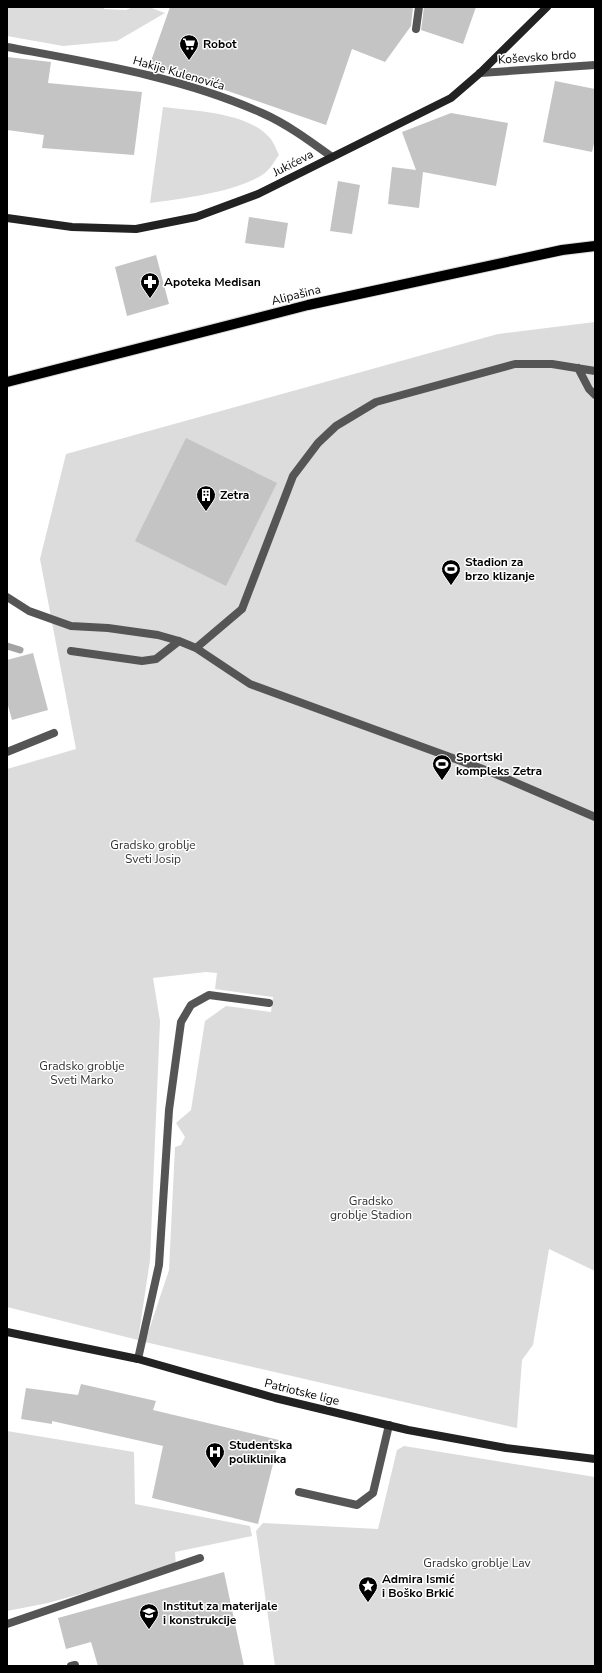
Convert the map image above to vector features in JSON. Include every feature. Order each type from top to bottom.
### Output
[{"type":"main road","name":"Alipašina","points":[[7,382],[308,305],[562,250],[595,246]]},
{"type":"street","points":[[416,29],[419,7]]},
{"type":"street","name":"Jukićeva","points":[[7,218],[72,227],[136,229],[196,217],[258,194],[451,98],[480,73],[547,7]]},
{"type":"street","name":"Hakije Kulenovića","points":[[7,47],[130,70],[207,92],[263,113],[305,137],[332,156]]},
{"type":"street","name":"Koševsko brdo","points":[[480,73],[595,65]]},
{"type":"street","points":[[196,648],[242,610],[293,476],[318,443],[336,426],[376,402],[515,364],[552,364],[595,371]]},
{"type":"street","points":[[578,368],[589,389],[595,395]]},
{"type":"street","points":[[7,597],[29,611],[71,626],[108,628],[158,635],[179,640],[196,648],[250,684],[491,772],[595,817]]},
{"type":"street","points":[[71,651],[142,661],[156,659],[179,640]]},
{"type":"street","points":[[7,752],[54,733]]},
{"type":"street","points":[[138,1359],[159,1265],[169,1110],[182,1022],[191,1005],[209,995],[269,1004]]},
{"type":"street","name":"Patriotske lige","points":[[7,1332],[138,1359],[275,1398],[390,1425],[506,1448],[595,1459]]},
{"type":"street","points":[[300,1492],[357,1505],[373,1493],[390,1425]]},
{"type":"street","points":[[7,1624],[200,1558]]},
{"type":"green space","points":[[7,7],[103,7],[104,9],[126,10],[133,7],[149,7],[165,13],[117,41],[63,46],[7,36]]},
{"type":"green space","points":[[163,107],[218,114],[233,117],[246,122],[258,128],[270,138],[279,155],[266,172],[256,179],[211,193],[150,203]]},
{"type":"green space","points":[[595,322],[595,1271],[549,1249],[533,1345],[522,1360],[517,1428],[145,1342],[169,1270],[175,1147],[181,1145],[185,1137],[176,1123],[191,1110],[205,1021],[226,1006],[271,1012],[273,997],[215,989],[217,973],[206,972],[153,978],[160,1021],[150,1260],[138,1340],[7,1307],[7,769],[76,749],[40,559],[66,454],[498,334]]},
{"type":"green space","points":[[7,1431],[134,1452],[135,1504],[250,1526],[252,1536],[175,1552],[176,1567],[48,1603],[7,1611]]},
{"type":"green space","name":"Gradsko groblje Lav","points":[[404,1446],[595,1477],[595,1666],[275,1666],[256,1531],[263,1523],[378,1529],[397,1450]]},
{"type":"building","points":[[170,7],[413,7],[411,26],[385,62],[352,49],[326,125],[150,64]]},
{"type":"building","points":[[424,7],[476,7],[463,44],[421,30]]},
{"type":"building","points":[[7,57],[51,62],[48,83],[142,92],[134,155],[42,148],[44,135],[7,130]]},
{"type":"building","points":[[555,81],[595,89],[595,139],[592,152],[543,142]]},
{"type":"building","points":[[451,113],[508,123],[496,186],[423,172],[419,208],[388,204],[392,167],[416,170],[402,132]]},
{"type":"building","points":[[338,181],[360,185],[352,234],[330,231]]},
{"type":"building","points":[[249,217],[288,223],[284,248],[245,243]]},
{"type":"building","points":[[156,255],[169,304],[127,316],[115,267]]},
{"type":"building","name":"Zetra","points":[[186,438],[277,483],[226,586],[135,541]]},
{"type":"building","points":[[33,653],[48,710],[12,720],[7,702],[7,660]]},
{"type":"building","name":"Studentska poliklinika","points":[[81,1384],[156,1401],[153,1410],[279,1440],[258,1524],[152,1498],[163,1446],[52,1421],[52,1424],[21,1419],[26,1388],[78,1395]]},
{"type":"building","name":"Institut za materijale i konstrukcije","points":[[224,1572],[244,1666],[98,1666],[91,1642],[66,1649],[58,1618]]},
{"type":"waterway","points":[[7,646],[20,650]]},
{"type":"place","name":"Robot","points":[[189,61]]},
{"type":"place","name":"Apoteka Medisan","points":[[150,299]]},
{"type":"place","name":"Zetra","points":[[206,512]]},
{"type":"place","name":"Stadion za brzo klizanje","points":[[451,586]]},
{"type":"place","name":"Sportski kompleks Zetra","points":[[442,781]]},
{"type":"place","name":"Studentska poliklinika","points":[[215,1469]]},
{"type":"place","name":"Admira Ismić i Boško Brkić","points":[[368,1603]]},
{"type":"place","name":"Institut za materijale i konstrukcije","points":[[149,1630]]},
{"type":"park label","name":"Gradsko groblje Sveti Josip","points":[[153,852]]},
{"type":"park label","name":"Gradsko groblje Sveti Marko","points":[[82,1073]]},
{"type":"park label","name":"Gradsko groblje Stadion","points":[[371,1208]]}]
